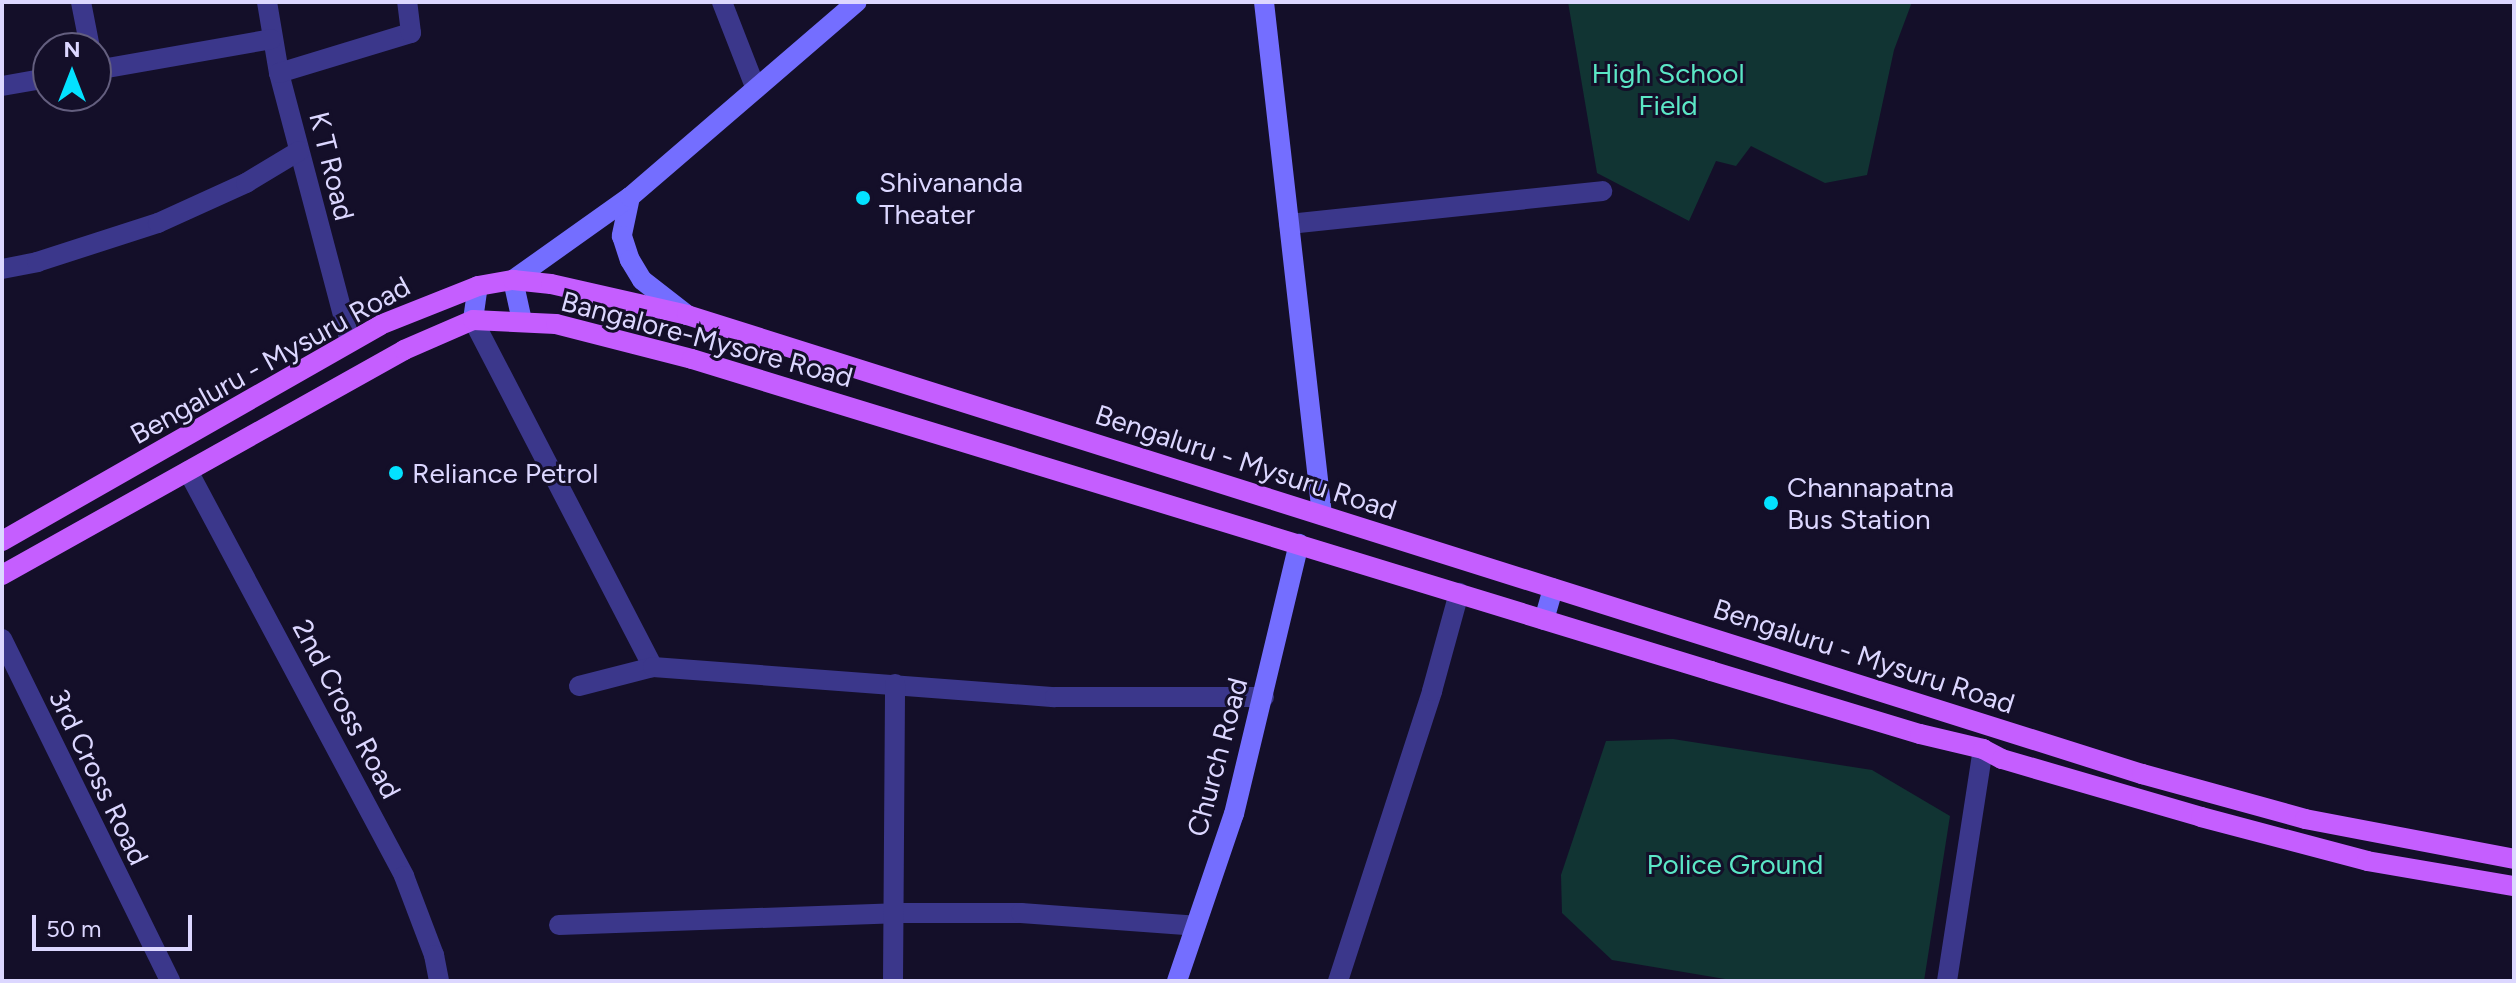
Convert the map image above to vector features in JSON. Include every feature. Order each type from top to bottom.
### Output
[{"type":"main road","name":"Bengaluru - Mysuru Road","points":[[2,541],[380,325],[478,286],[513,280],[581,290],[687,315],[2142,774],[2305,819],[2514,859]]},
{"type":"main road","name":"Bangalore-Mysore Road","points":[[2,575],[404,350],[473,320],[522,321],[605,334],[1299,544]]},
{"type":"main road","name":"Bengaluru - Mysuru Road","points":[[1299,544],[1920,734],[1983,749],[2002,759],[2355,858],[2514,886]]},
{"type":"street","points":[[81,2],[87,32]]},
{"type":"street","name":"K T Road","points":[[267,2],[279,73],[350,342]]},
{"type":"street","points":[[279,73],[411,33],[407,2]]},
{"type":"street","points":[[722,2],[756,89]]},
{"type":"street","points":[[522,321],[513,280],[630,197],[857,2]]},
{"type":"street","points":[[1264,2],[1322,515]]},
{"type":"street","points":[[112,67],[271,39]]},
{"type":"street","points":[[2,86],[32,81]]},
{"type":"street","points":[[2,269],[37,262],[158,223],[246,183],[299,151]]},
{"type":"street","points":[[1289,224],[1602,191]]},
{"type":"street","points":[[630,197],[622,236],[630,260],[642,280],[687,315]]},
{"type":"street","points":[[478,286],[473,320],[653,667]]},
{"type":"street","name":"2nd Cross Road","points":[[188,471],[404,876],[434,955],[439,981]]},
{"type":"street","name":"Church Road","points":[[1177,981],[1234,814],[1299,544]]},
{"type":"street","points":[[1544,620],[1553,588]]},
{"type":"street","points":[[1338,981],[1432,691],[1459,593]]},
{"type":"street","name":"3rd Cross Road","points":[[2,639],[170,981]]},
{"type":"street","points":[[579,686],[653,667],[1055,697],[1264,697]]},
{"type":"street","points":[[893,981],[895,684]]},
{"type":"street","points":[[1920,734],[1928,706]]},
{"type":"street","points":[[1947,981],[1983,749]]},
{"type":"street","points":[[559,925],[895,913],[1021,913],[1196,926]]},
{"type":"green space","name":"High School Field","points":[[1568,2],[1912,2],[1894,50],[1867,175],[1825,183],[1751,146],[1736,166],[1716,161],[1689,221],[1597,173]]},
{"type":"green space","name":"Police Ground","points":[[1673,739],[1872,770],[1950,816],[1924,981],[1737,981],[1612,960],[1562,913],[1561,875],[1606,741]]},
{"type":"place","name":"Shivananda Theater","points":[[863,198]]},
{"type":"place","name":"Reliance Petrol","points":[[396,473]]},
{"type":"place","name":"Channapatna Bus Station","points":[[1771,503]]}]
